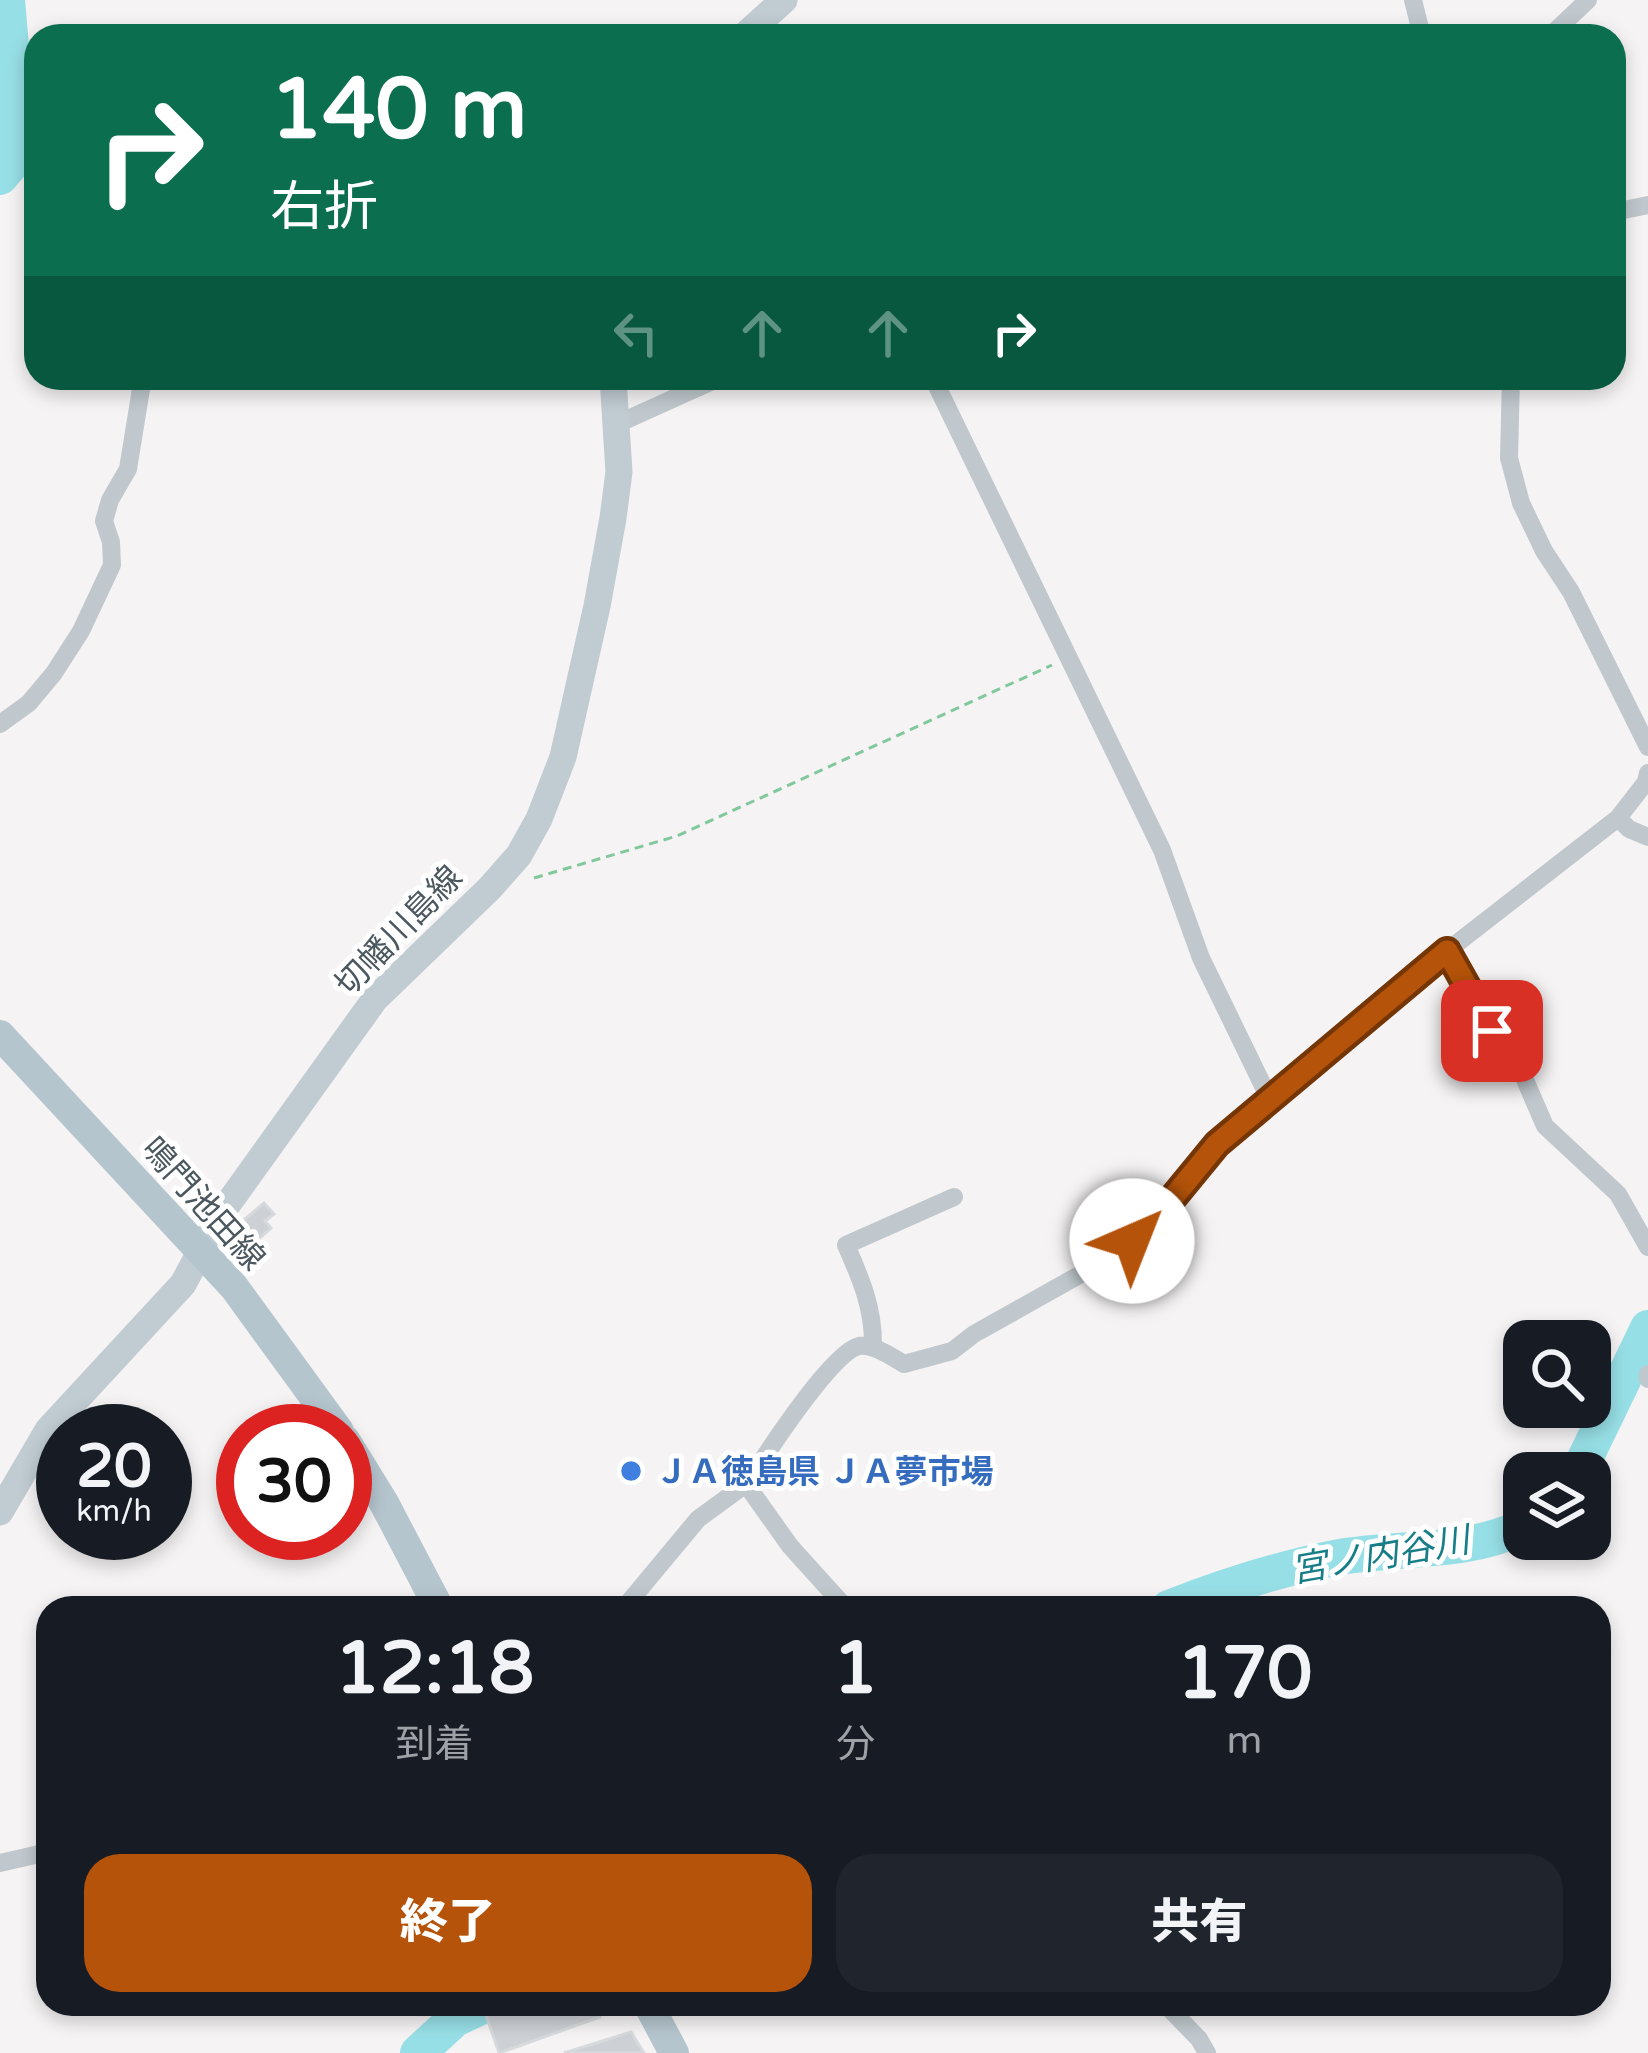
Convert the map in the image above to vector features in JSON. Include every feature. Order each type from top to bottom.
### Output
[{"type":"main road","points":[[765,24],[784,0]]},
{"type":"main road","name":"切幡川島線","points":[[0,1512],[48,1430],[183,1284],[220,1215],[375,999],[490,887],[519,855],[539,819],[563,757],[597,606],[620,472],[614,390]]},
{"type":"main road","name":"鳴門池田線","points":[[0,1035],[234,1287],[319,1404]]},
{"type":"main road","points":[[372,1483],[433,1596]]},
{"type":"main road","points":[[654,2016],[674,2053]]},
{"type":"street","points":[[1563,24],[1588,0]]},
{"type":"street","points":[[0,724],[29,703],[54,673],[112,565],[104,521],[128,469],[141,390]]},
{"type":"street","points":[[617,424],[692,390]]},
{"type":"street","points":[[939,390],[1162,850],[1201,958],[1269,1098]]},
{"type":"street","points":[[1511,390],[1509,458],[1521,503],[1648,747]]},
{"type":"street","points":[[756,1470],[789,1418],[844,1354],[859,1346],[873,1348],[904,1364],[952,1351],[1132,1241],[1217,1144],[1447,951],[1618,818],[1648,773]]},
{"type":"street","points":[[1618,818],[1648,837]]},
{"type":"street","points":[[1447,951],[1492,1031],[1516,1059],[1545,1126],[1618,1194],[1648,1247]]},
{"type":"street","points":[[873,1348],[867,1294],[846,1245],[954,1197]]},
{"type":"street","points":[[634,1596],[698,1519],[746,1484],[790,1546],[835,1596]]},
{"type":"street","points":[[0,1863],[36,1855]]},
{"type":"street","points":[[1176,2016],[1207,2053]]},
{"type":"path","points":[[532,878],[677,836],[1070,656]]},
{"type":"building","points":[[264,1203],[274,1214],[265,1221],[271,1228],[253,1244],[237,1226]]},
{"type":"building","points":[[486,2016],[600,2016],[600,2017],[499,2053]]},
{"type":"building","points":[[631,2032],[644,2053],[564,2053]]},
{"type":"waterway","points":[[0,177],[12,163],[14,81],[7,0]]},
{"type":"waterway","name":"宮ノ内谷川","points":[[1588,1452],[1648,1328]]},
{"type":"waterway","name":"宮ノ内谷川","points":[[1203,1596],[1318,1561],[1503,1535]]},
{"type":"waterway","name":"宮ノ内谷川","points":[[418,2053],[461,2016]]},
{"type":"place","name":"ＪＡ徳島県 ＪＡ夢市場","points":[[631,1471]]},
{"type":"route","points":[[1132,1241],[1217,1144],[1447,951],[1492,1031]]}]
